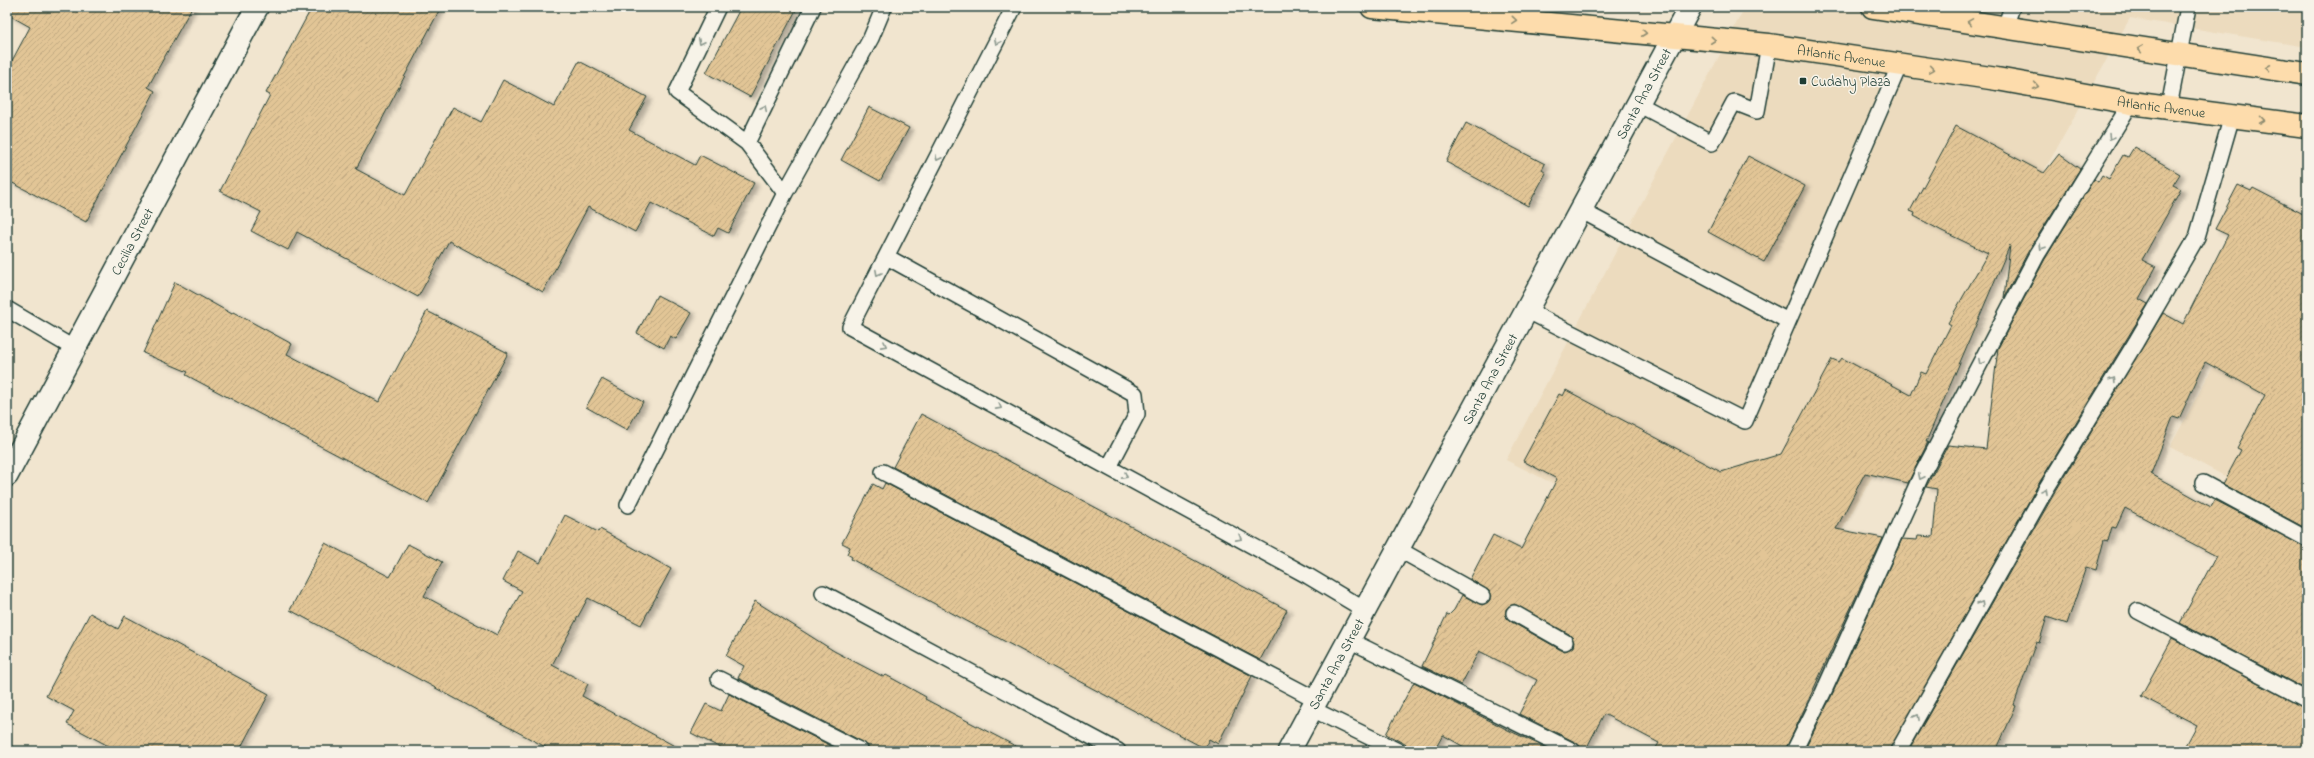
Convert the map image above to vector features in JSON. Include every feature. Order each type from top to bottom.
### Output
[{"type":"main road","name":"Atlantic Avenue","points":[[1372,7],[1769,45],[1900,64],[2131,103],[2307,126]]},
{"type":"main road","points":[[1873,7],[2307,74]]},
{"type":"street","name":"Cecilia Street","points":[[7,475],[257,7]]},
{"type":"street","name":"Santa Ana Street","points":[[1289,751],[1690,7]]},
{"type":"lane","points":[[718,7],[677,92],[747,143],[785,193]]},
{"type":"lane","points":[[747,143],[813,7]]},
{"type":"lane","points":[[628,505],[785,193],[871,38],[884,7]]},
{"type":"lane","points":[[1014,7],[850,327],[1308,576],[1365,610]]},
{"type":"lane","points":[[2005,27],[2012,7]]},
{"type":"lane","points":[[2170,107],[2188,7]]},
{"type":"lane","points":[[1638,104],[1712,143],[1734,102],[1757,111],[1769,45]]},
{"type":"lane","points":[[1526,310],[1745,421],[1900,64]]},
{"type":"lane","points":[[1794,751],[1823,693],[1921,476],[2037,255],[2131,103]]},
{"type":"lane","points":[[1898,751],[2046,489],[2136,342],[2197,238],[2232,116]]},
{"type":"lane","points":[[1580,210],[1788,321]]},
{"type":"lane","points":[[887,257],[1135,394],[1137,414],[1109,467]]},
{"type":"lane","points":[[7,309],[74,349]]},
{"type":"lane","points":[[883,472],[1314,704],[1398,751]]},
{"type":"lane","points":[[2203,483],[2307,539]]},
{"type":"lane","points":[[1398,549],[1482,596]]},
{"type":"lane","points":[[823,593],[1118,751]]},
{"type":"lane","points":[[2138,611],[2307,700]]},
{"type":"lane","points":[[1514,614],[1565,642]]},
{"type":"lane","points":[[1349,640],[1573,751]]},
{"type":"lane","points":[[719,679],[861,751]]},
{"type":"shaded area","points":[[1745,7],[2307,7],[2307,47],[2130,18],[1799,607],[1506,460]]},
{"type":"shaded area","points":[[2307,192],[2307,520],[2170,447]]},
{"type":"building","points":[[7,7],[192,7],[148,87],[155,91],[86,222],[7,180],[7,70],[30,27],[7,14]]},
{"type":"building","points":[[312,7],[441,7],[356,169],[405,195],[453,107],[481,122],[503,80],[554,107],[579,61],[647,97],[629,130],[695,165],[700,155],[754,183],[728,233],[718,228],[714,236],[651,203],[635,232],[588,207],[543,292],[449,241],[418,297],[297,232],[288,250],[251,231],[261,212],[220,191],[270,95],[266,93]]},
{"type":"building","points":[[741,7],[796,10],[750,97],[706,73]]},
{"type":"building","points":[[869,107],[909,128],[880,181],[841,160]]},
{"type":"building","points":[[1466,123],[1545,164],[1542,170],[1546,173],[1528,206],[1446,162]]},
{"type":"building","points":[[1956,126],[2044,173],[2059,154],[2080,169],[2029,250],[2004,298],[2010,245],[1926,442],[1928,442],[1908,483],[1865,473],[1836,529],[1883,538],[1785,751],[1654,751],[1659,743],[1604,714],[1585,751],[1582,751],[1577,743],[1519,714],[1537,680],[1479,651],[1461,685],[1422,666],[1447,614],[1449,615],[1454,610],[1462,595],[1482,605],[1490,600],[1489,591],[1470,579],[1493,535],[1521,549],[1557,479],[1523,461],[1559,394],[1563,396],[1566,390],[1721,472],[1781,454],[1832,359],[1839,362],[1842,358],[1911,395],[1921,372],[1926,374],[1951,325],[1948,323],[1988,253],[1914,216],[1915,213],[1910,211]],"holes":[[[1514,604],[1569,634],[1574,642],[1573,647],[1565,651],[1561,650],[1510,621],[1506,617],[1506,609]]]},
{"type":"building","points":[[2134,147],[2180,174],[2173,185],[2181,189],[2142,260],[2156,267],[2139,299],[2148,304],[2038,485],[1889,751],[1804,751],[1831,697],[1902,539],[1917,540],[1918,536],[1933,537],[1937,489],[1926,487],[1948,445],[1986,449],[1998,348],[2045,259],[2094,179],[2098,182],[2102,175],[2109,179],[2123,155],[2128,157]]},
{"type":"building","points":[[1748,156],[1805,186],[1764,262],[1708,232]]},
{"type":"building","points":[[2238,185],[2251,191],[2253,188],[2307,216],[2307,529],[2223,484],[2241,450],[2237,448],[2265,395],[2205,362],[2179,419],[2173,417],[2151,474],[2211,507],[2215,500],[2307,548],[2307,690],[2180,623],[2216,556],[2125,508],[2116,528],[2112,527],[2108,541],[2104,540],[2096,570],[2086,567],[2067,624],[2047,617],[2039,643],[2036,642],[2023,679],[2014,705],[2016,706],[1996,751],[1908,751],[2054,494],[2163,313],[2183,324],[2228,235],[2215,229]]},
{"type":"building","points":[[175,282],[232,314],[233,312],[292,344],[287,354],[379,402],[427,311],[508,353],[428,503],[186,375],[188,372],[143,353]]},
{"type":"building","points":[[657,295],[691,313],[676,339],[670,336],[664,348],[637,333]]},
{"type":"building","points":[[602,379],[643,402],[627,430],[586,407]]},
{"type":"building","points":[[921,414],[1287,610],[1260,660],[893,467]]},
{"type":"building","points":[[885,483],[1252,676],[1218,744],[1209,739],[1205,747],[1200,746],[851,559],[852,557],[847,554],[850,547],[842,543],[873,484],[882,489]]},
{"type":"building","points":[[565,515],[598,532],[600,529],[671,569],[641,625],[588,598],[552,665],[588,684],[582,696],[684,751],[553,751],[290,610],[325,543],[390,577],[408,544],[442,562],[424,596],[497,635],[522,591],[503,581],[518,551],[540,563]]},
{"type":"building","points":[[755,601],[834,651],[884,677],[886,675],[926,697],[925,699],[1025,751],[870,751],[865,743],[738,678],[744,666],[726,656]]},
{"type":"building","points":[[90,613],[118,629],[125,616],[269,694],[239,751],[118,751],[67,724],[74,711],[46,696]]},
{"type":"building","points":[[2172,639],[2307,709],[2307,751],[2183,751],[2197,725],[2141,696]]},
{"type":"building","points":[[1414,682],[1510,731],[1553,751],[1471,751],[1443,735],[1434,751],[1418,751],[1386,734]]},
{"type":"building","points":[[729,694],[841,751],[727,751],[691,733],[706,704],[721,711]]},
{"type":"place","name":"Cudahy Plaza","points":[[1803,81]]}]
